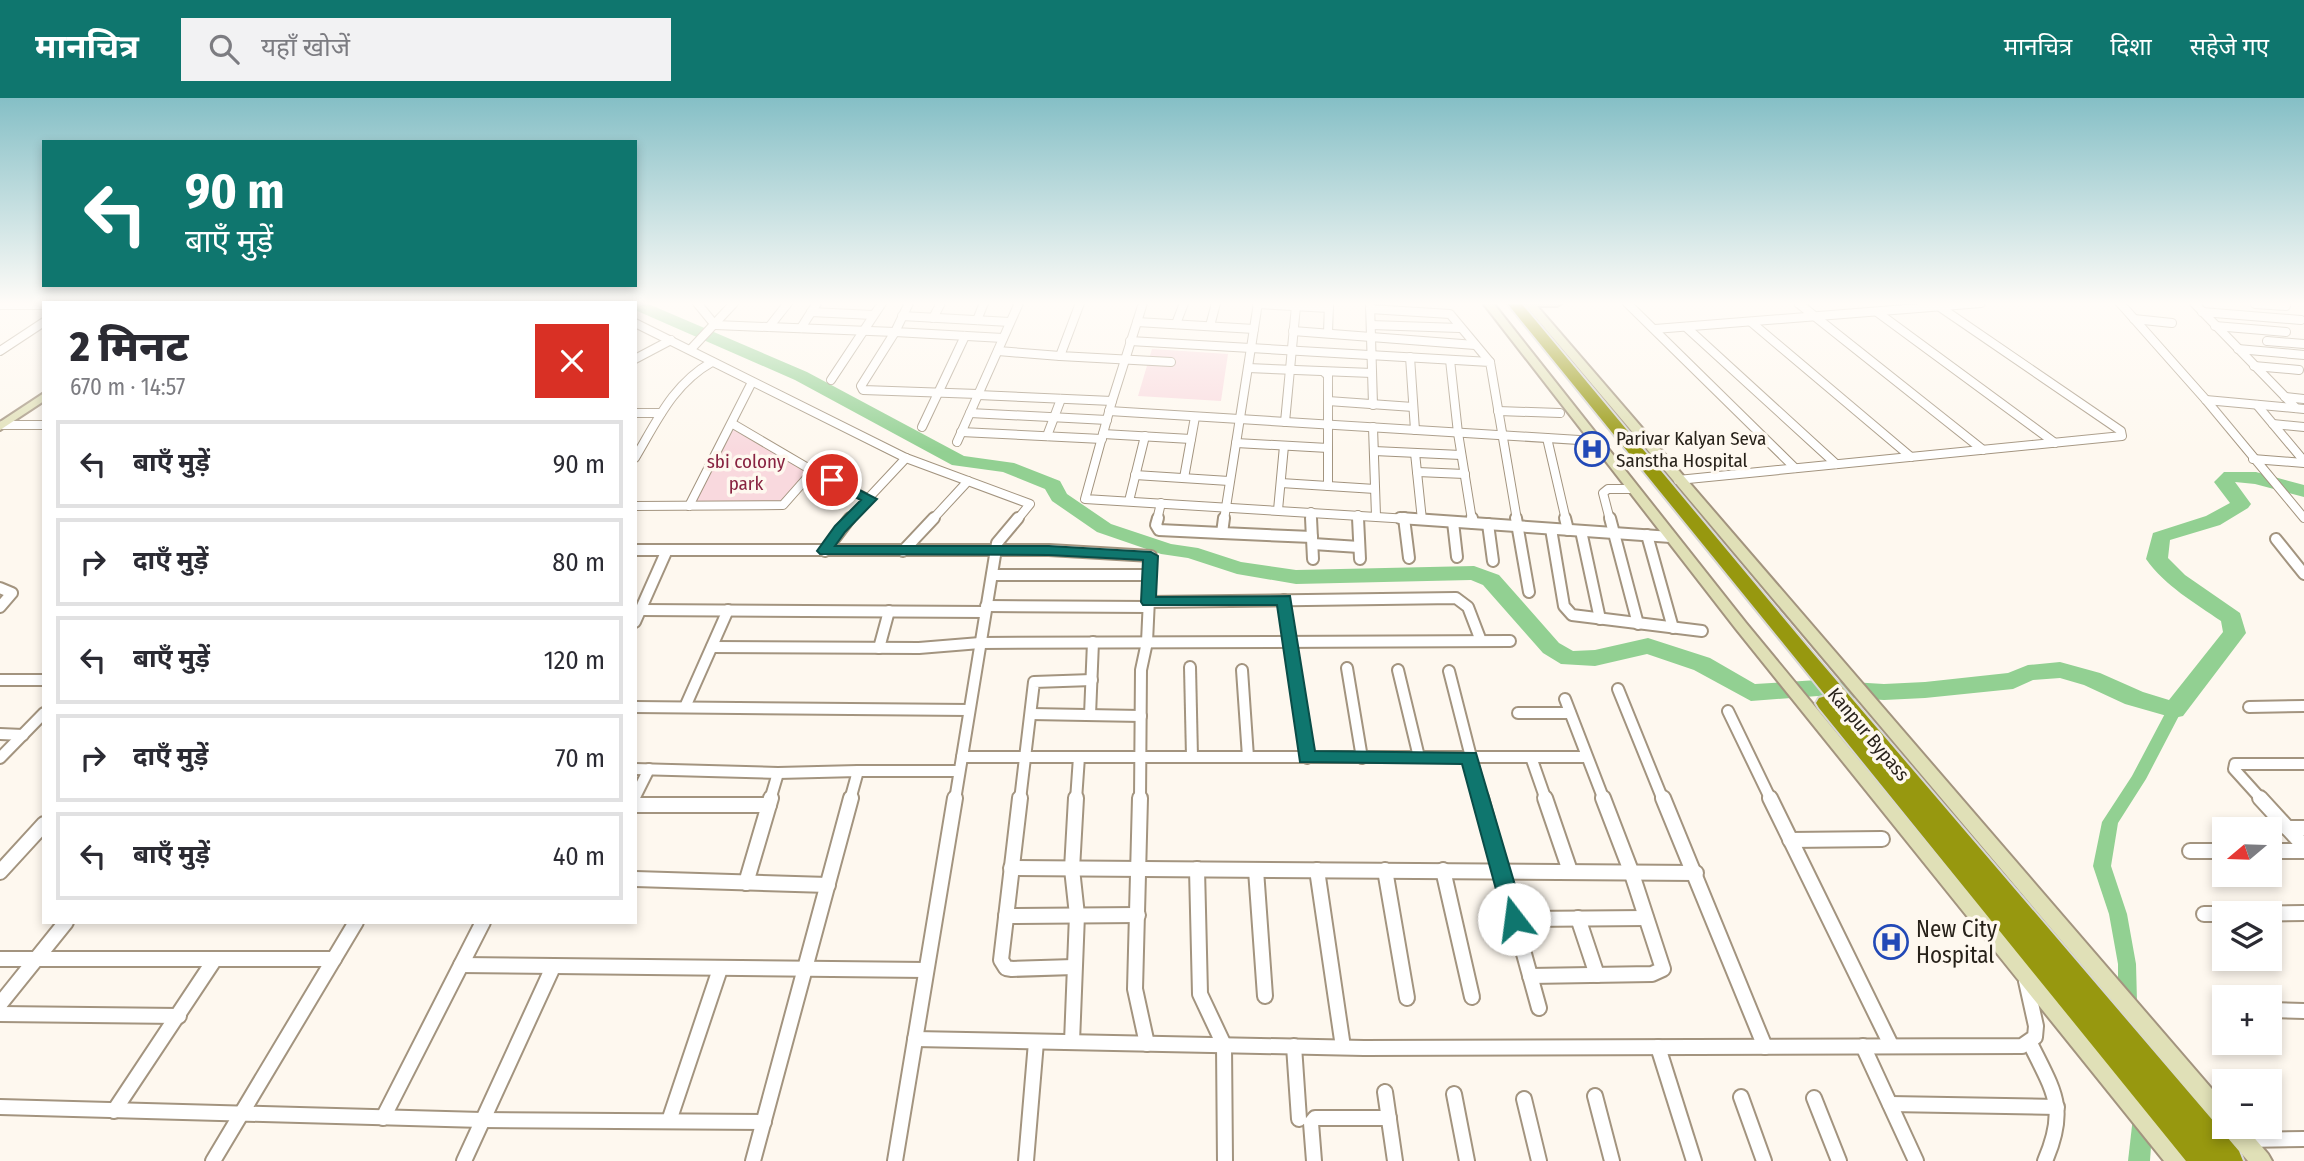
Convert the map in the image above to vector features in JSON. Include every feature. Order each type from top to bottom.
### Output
[{"type":"highway","name":"Kanpur Bypass","points":[[1542,353],[1882,772],[2204,1161]]},
{"type":"highway","name":"Kanpur Bypass","points":[[1561,353],[1790,640],[2229,1161]]},
{"type":"main road","points":[[1526,353],[1802,702],[2177,1161]]},
{"type":"main road","points":[[1566,353],[2212,1104]]},
{"type":"main road","points":[[1,423],[42,388]]},
{"type":"main road","points":[[1,423],[42,397]]},
{"type":"main road","points":[[2242,1139],[2261,1161]]},
{"type":"street","points":[[697,353],[906,458],[1030,504],[997,543],[995,550],[895,1161]]},
{"type":"street","points":[[831,380],[849,353]]},
{"type":"street","points":[[883,353],[862,389],[1061,399],[1109,411]]},
{"type":"street","points":[[922,426],[957,353]]},
{"type":"street","points":[[957,442],[997,353]]},
{"type":"street","points":[[1018,353],[1171,362]]},
{"type":"street","points":[[1126,353],[1085,499],[1226,506],[1671,537]]},
{"type":"street","points":[[1222,533],[1250,353]]},
{"type":"street","points":[[1285,422],[1291,353]]},
{"type":"street","points":[[1333,353],[1490,362]]},
{"type":"street","points":[[1482,353],[1490,362],[1529,592]]},
{"type":"street","points":[[1679,353],[1795,468]]},
{"type":"street","points":[[1714,353],[1836,464]]},
{"type":"street","points":[[1787,353],[1911,457]]},
{"type":"street","points":[[1859,353],[1983,450]]},
{"type":"street","points":[[1932,353],[2055,443]]},
{"type":"street","points":[[1678,480],[2118,437],[2122,434],[2005,353]]},
{"type":"street","points":[[2164,353],[2304,518]]},
{"type":"street","points":[[2241,353],[2300,409]]},
{"type":"street","points":[[2274,353],[2304,355]]},
{"type":"street","points":[[1371,355],[1373,405]]},
{"type":"street","points":[[1409,358],[1415,430]]},
{"type":"street","points":[[1450,360],[1461,455],[1473,523]]},
{"type":"street","points":[[638,449],[678,386],[687,376],[712,362]]},
{"type":"street","points":[[2254,366],[2302,373]]},
{"type":"street","points":[[1248,368],[1372,373]]},
{"type":"street","points":[[1325,373],[1328,375],[1328,486]]},
{"type":"street","points":[[689,506],[752,382]]},
{"type":"street","points":[[2285,397],[2304,399]]},
{"type":"street","points":[[1048,436],[1061,399]]},
{"type":"street","points":[[2206,400],[2300,409]]},
{"type":"street","points":[[1328,401],[1413,407]]},
{"type":"street","points":[[2257,405],[2304,462]]},
{"type":"street","points":[[970,413],[1055,417],[1109,411],[1595,441]]},
{"type":"street","points":[[1498,411],[1560,414]]},
{"type":"street","points":[[637,413],[661,414]]},
{"type":"street","points":[[1184,478],[1195,416]]},
{"type":"street","points":[[1,423],[42,425]]},
{"type":"street","points":[[733,424],[813,471],[870,499]]},
{"type":"street","points":[[2273,424],[2304,427]]},
{"type":"street","points":[[1373,427],[1376,516]]},
{"type":"street","points":[[961,432],[1191,439]]},
{"type":"street","points":[[1129,501],[1145,436]]},
{"type":"street","points":[[1547,438],[1568,530]]},
{"type":"street","points":[[1236,443],[1328,448]]},
{"type":"street","points":[[1278,510],[1284,446]]},
{"type":"street","points":[[1374,452],[1461,455]]},
{"type":"street","points":[[1415,453],[1422,520]]},
{"type":"street","points":[[825,551],[840,529],[906,458]]},
{"type":"street","points":[[2253,459],[2304,462]]},
{"type":"street","points":[[637,506],[783,505],[813,471]]},
{"type":"street","points":[[1417,472],[1465,474]]},
{"type":"street","points":[[1135,475],[1229,481]]},
{"type":"street","points":[[903,551],[968,481]]},
{"type":"street","points":[[1281,483],[1375,489]]},
{"type":"street","points":[[1633,489],[1604,491],[1638,624]]},
{"type":"street","points":[[1161,503],[1156,525],[1159,530],[1222,533],[1359,547]]},
{"type":"street","points":[[1311,512],[1313,559]]},
{"type":"street","points":[[1358,515],[1360,559]]},
{"type":"street","points":[[1404,518],[1409,558]]},
{"type":"street","points":[[1453,522],[1457,557]]},
{"type":"street","points":[[1488,524],[1493,561]]},
{"type":"street","points":[[1551,529],[1564,606],[1578,617],[1702,631]]},
{"type":"street","points":[[1581,531],[1600,620]]},
{"type":"street","points":[[1647,536],[1673,628]]},
{"type":"street","points":[[2276,539],[2304,574]]},
{"type":"street","points":[[637,550],[995,550],[1151,556],[1147,642],[1141,670],[1140,869],[1135,989],[1147,1044]]},
{"type":"street","points":[[637,619],[667,550]]},
{"type":"street","points":[[992,575],[1149,575]]},
{"type":"street","points":[[0,588],[12,593],[0,607]]},
{"type":"street","points":[[642,610],[889,611],[1456,598],[1468,607],[1481,641]]},
{"type":"street","points":[[1284,600],[1307,758]]},
{"type":"street","points":[[685,707],[728,610]]},
{"type":"street","points":[[879,648],[889,611]]},
{"type":"street","points":[[712,647],[879,648],[980,643],[1510,641]]},
{"type":"street","points":[[1090,715],[1093,642]]},
{"type":"street","points":[[1190,667],[1192,757]]},
{"type":"street","points":[[1347,668],[1362,758]]},
{"type":"street","points":[[1242,670],[1248,757]]},
{"type":"street","points":[[1398,670],[1419,757]]},
{"type":"street","points":[[1450,671],[1470,757],[1539,1008]]},
{"type":"street","points":[[0,680],[42,680]]},
{"type":"street","points":[[1074,967],[1006,968],[1001,960],[1034,682],[1092,680]]},
{"type":"street","points":[[1618,689],[1766,1047]]},
{"type":"street","points":[[1530,976],[1652,974],[1663,969],[1631,871],[1565,699]]},
{"type":"street","points":[[637,706],[969,710]]},
{"type":"street","points":[[2249,707],[2304,706]]},
{"type":"street","points":[[1728,711],[1891,1045]]},
{"type":"street","points":[[1518,713],[1570,713]]},
{"type":"street","points":[[1031,714],[1141,716]]},
{"type":"street","points":[[0,758],[42,715]]},
{"type":"street","points":[[0,734],[23,735]]},
{"type":"street","points":[[962,757],[1586,757]]},
{"type":"street","points":[[1072,1042],[1077,915],[1072,869],[1079,757]]},
{"type":"street","points":[[1531,757],[1570,871]]},
{"type":"street","points":[[2304,764],[2235,764],[2234,769],[2304,849]]},
{"type":"street","points":[[637,789],[642,769],[778,773],[959,771]]},
{"type":"street","points":[[754,1161],[858,771]]},
{"type":"street","points":[[746,883],[778,773]]},
{"type":"street","points":[[637,805],[769,805]]},
{"type":"street","points":[[0,872],[42,826]]},
{"type":"street","points":[[2287,828],[2304,828]]},
{"type":"street","points":[[1790,840],[1882,839]]},
{"type":"street","points":[[2282,850],[2304,849]]},
{"type":"street","points":[[2190,851],[2212,851]]},
{"type":"street","points":[[1011,869],[1696,873]]},
{"type":"street","points":[[1197,869],[1200,995],[1224,1045],[1225,1161]]},
{"type":"street","points":[[1256,870],[1265,996]]},
{"type":"street","points":[[1317,870],[1343,1047]]},
{"type":"street","points":[[1385,870],[1407,998]]},
{"type":"street","points":[[1443,870],[1472,997]]},
{"type":"street","points":[[637,879],[828,885]]},
{"type":"street","points":[[2282,913],[2304,913]]},
{"type":"street","points":[[2204,914],[2212,914]]},
{"type":"street","points":[[1006,916],[1138,915]]},
{"type":"street","points":[[1578,918],[1597,975]]},
{"type":"street","points":[[1514,919],[1646,918]]},
{"type":"street","points":[[0,1003],[64,924]]},
{"type":"street","points":[[213,1161],[355,924]]},
{"type":"street","points":[[383,1118],[482,924]]},
{"type":"street","points":[[0,958],[334,959]]},
{"type":"street","points":[[114,1111],[215,959]]},
{"type":"street","points":[[461,965],[926,970]]},
{"type":"street","points":[[464,1161],[552,967]]},
{"type":"street","points":[[669,1121],[720,969]]},
{"type":"street","points":[[915,1040],[1343,1047],[2022,1045],[2035,1037],[2036,1026],[2024,976]]},
{"type":"street","points":[[2282,1010],[2304,1011]]},
{"type":"street","points":[[0,1014],[179,1016]]},
{"type":"street","points":[[1026,1161],[1036,1042]]},
{"type":"street","points":[[2029,1043],[2052,1089],[2057,1107],[2057,1136],[2045,1161]]},
{"type":"street","points":[[1294,1046],[1299,1119]]},
{"type":"street","points":[[1863,1046],[1916,1161]]},
{"type":"street","points":[[1658,1047],[1694,1161]]},
{"type":"street","points":[[1385,1092],[1395,1161]]},
{"type":"street","points":[[1454,1094],[1467,1161]]},
{"type":"street","points":[[1595,1096],[1612,1161]]},
{"type":"street","points":[[1741,1097],[1764,1161]]},
{"type":"street","points":[[1814,1098],[1839,1161]]},
{"type":"street","points":[[1524,1099],[1539,1161]]},
{"type":"street","points":[[1890,1104],[2057,1107]]},
{"type":"street","points":[[0,1107],[482,1120],[764,1122]]},
{"type":"street","points":[[1314,1161],[1311,1123],[1315,1118],[1389,1118]]},
{"type":"street","points":[[2282,1137],[2304,1139]]},
{"type":"green space","points":[[1151,353],[1228,354],[1221,401],[1138,396]]},
{"type":"green space","name":"sbi colony park","points":[[730,426],[815,471],[786,505],[689,506]]},
{"type":"waterway","points":[[747,353],[801,376],[959,461],[1007,467],[1053,485],[1059,497],[1104,528],[1168,550],[1191,552],[1237,568],[1296,577],[1474,573],[1491,580],[1551,648],[1569,659],[1595,658],[1648,646],[1702,664],[1751,693],[1818,688],[1884,692],[1925,690],[2013,681],[2028,673],[2060,670],[2092,679],[2134,698],[2174,710],[2235,633],[2232,618],[2177,580],[2157,559],[2160,537],[2213,521],[2241,504],[2224,482],[2231,476],[2256,478],[2304,491]]},
{"type":"waterway","points":[[2128,1039],[2127,964],[2118,914],[2102,866],[2110,822],[2138,779],[2174,710]]},
{"type":"waterway","points":[[2139,1161],[2143,1117]]},
{"type":"place","name":"Parivar Kalyan Seva Sanstha Hospital","points":[[1592,449]]},
{"type":"place","name":"New City Hospital","points":[[1891,942]]},
{"type":"route","points":[[832,480],[870,499],[840,529],[825,551],[1049,550],[1151,556],[1149,602],[1284,600],[1307,758],[1470,757],[1514,919]]}]
